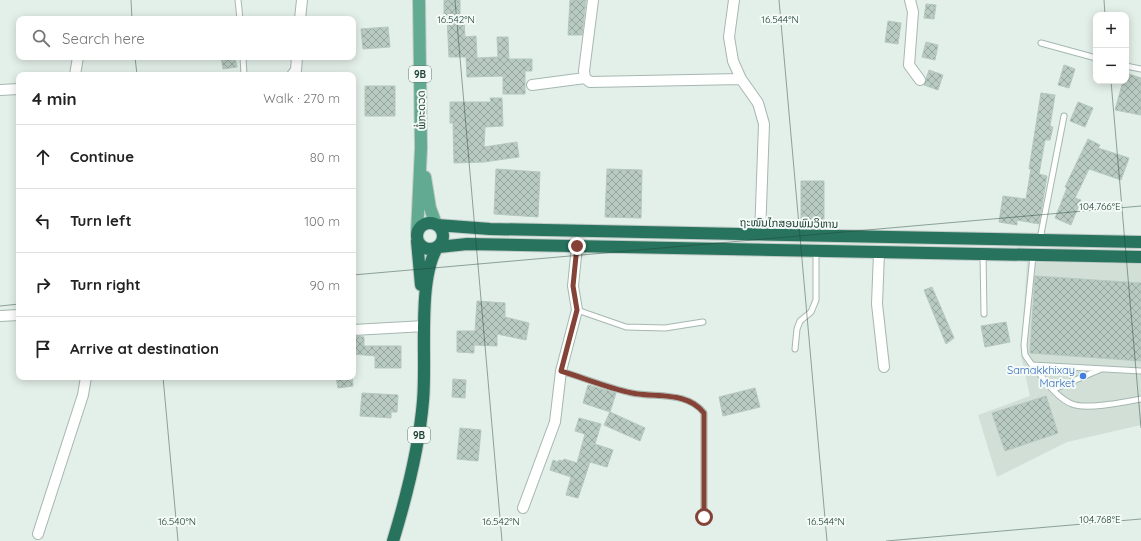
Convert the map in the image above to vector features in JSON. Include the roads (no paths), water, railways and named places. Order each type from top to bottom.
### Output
[{"type":"highway","points":[[438,248],[444,236],[441,228],[437,225],[424,224],[417,237],[426,249],[438,248],[467,244],[1141,257]]},
{"type":"highway","name":"ຖະໜົນໄກສອນພົມວິຫານ","points":[[437,225],[490,229],[1141,242]]},
{"type":"highway","points":[[688,233],[688,248]]},
{"type":"highway","name":"9B","points":[[417,237],[424,326]]},
{"type":"highway","name":"9B","points":[[394,541],[406,502],[420,430],[423,400],[424,326],[428,270],[432,257],[438,248]]},
{"type":"main road","name":"ພໍ່ກະດວດ","points":[[419,0],[421,148]]},
{"type":"main road","name":"9B","points":[[421,148],[426,190],[437,225]]},
{"type":"main road","name":"9B","points":[[417,237],[421,148]]},
{"type":"street","points":[[300,16],[302,0]]},
{"type":"street","points":[[593,0],[584,71],[585,78],[590,82],[741,79]]},
{"type":"street","points":[[734,0],[729,37],[733,61],[741,79],[758,103],[764,124],[760,235]]},
{"type":"street","points":[[910,0],[913,12],[909,65],[920,80]]},
{"type":"street","points":[[75,72],[77,60]]},
{"type":"street","points":[[294,72],[297,60]]},
{"type":"street","points":[[532,85],[585,78]]},
{"type":"street","points":[[0,90],[16,89]]},
{"type":"street","points":[[523,508],[555,422],[561,371],[577,310],[573,286],[577,246]]},
{"type":"street","points":[[878,253],[877,304],[884,367]]},
{"type":"street","points":[[0,316],[16,315]]},
{"type":"street","points":[[356,330],[424,326]]},
{"type":"street","points":[[38,534],[83,395],[86,380]]},
{"type":"lane","points":[[238,0],[240,16]]},
{"type":"lane","points":[[1040,43],[1093,57]]},
{"type":"lane","points":[[243,60],[244,72]]},
{"type":"lane","points":[[1129,67],[1141,69]]},
{"type":"lane","points":[[1040,240],[1064,116]]},
{"type":"lane","points":[[795,350],[797,329],[800,321],[811,312],[816,300],[816,251]]},
{"type":"lane","points":[[983,254],[984,314]]},
{"type":"lane","points":[[1033,256],[1024,344],[1025,355],[1032,365],[1066,401],[1074,405],[1100,405],[1141,399]]},
{"type":"lane","points":[[577,310],[626,327],[665,328],[703,322]]},
{"type":"lane","points":[[1032,365],[1141,371]]},
{"type":"lane","points":[[1054,389],[1102,369]]},
{"type":"lane","points":[[561,371],[633,393],[668,395],[699,407],[704,413],[704,517]]},
{"type":"place","name":"Samakkhixay Market","points":[[1083,376]]}]
